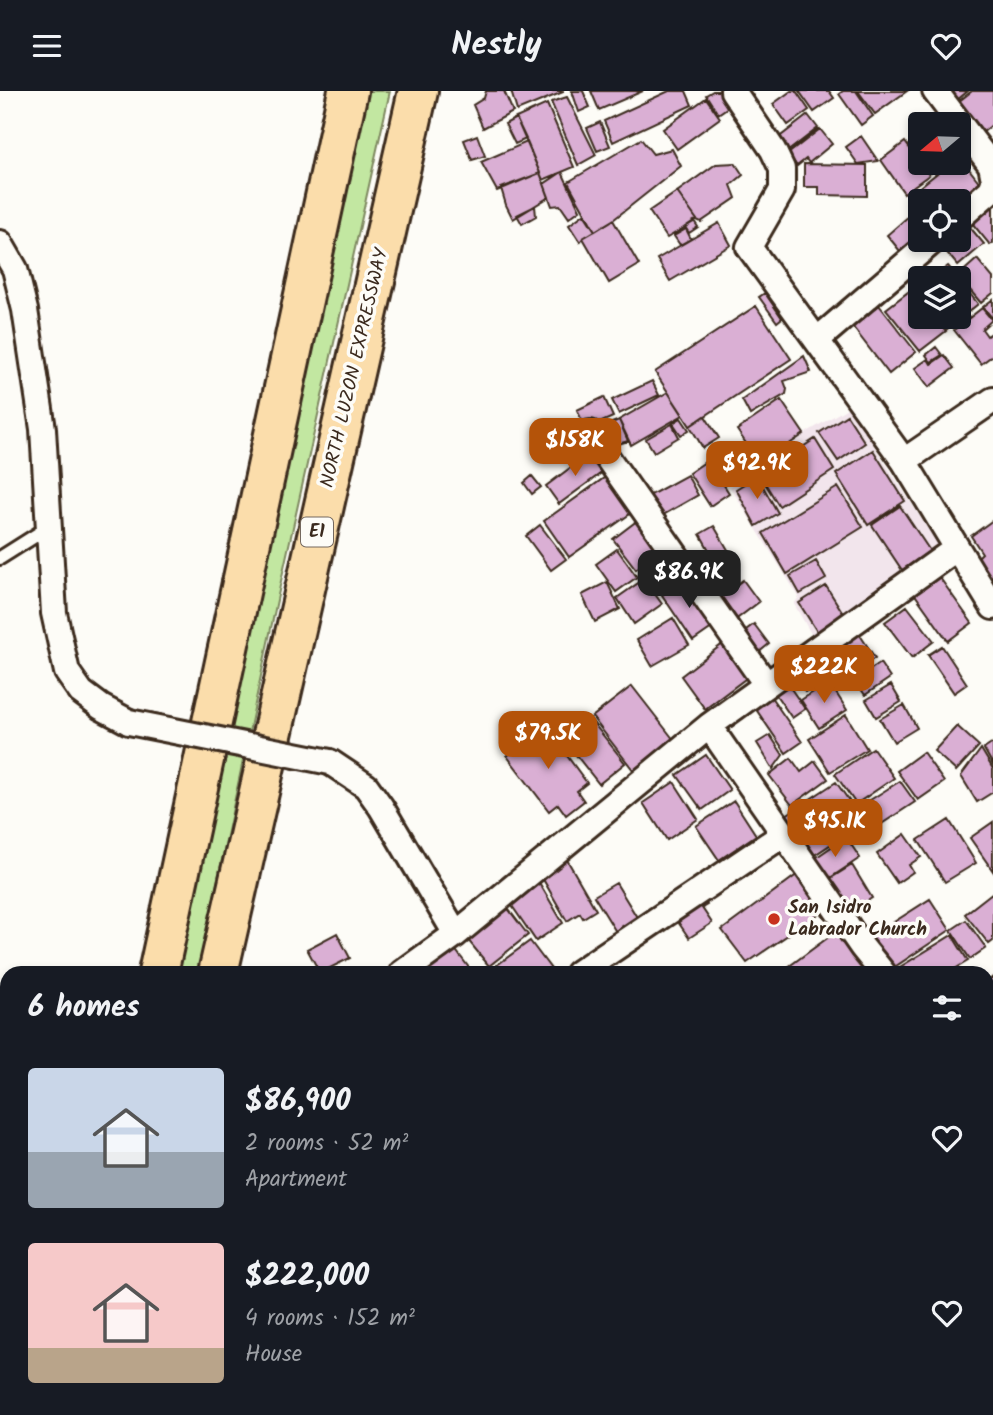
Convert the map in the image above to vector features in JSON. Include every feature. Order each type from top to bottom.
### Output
[{"type":"highway","points":[[160,966],[348,91]]},
{"type":"highway","name":"NORTH LUZON EXPRESSWAY","points":[[220,966],[418,91]]},
{"type":"street","points":[[733,91],[774,150],[782,169],[782,190],[750,247],[904,461],[993,607]]},
{"type":"street","points":[[935,91],[990,165],[993,175]]},
{"type":"street","points":[[971,208],[993,185]]},
{"type":"street","points":[[0,243],[15,269],[25,310],[43,429],[54,613],[67,672],[81,692],[101,707],[129,722],[330,762],[366,786],[456,934]]},
{"type":"street","points":[[817,340],[919,252]]},
{"type":"street","points":[[904,461],[993,400]]},
{"type":"street","points":[[590,433],[766,684]]},
{"type":"street","points":[[411,966],[456,934],[709,726],[957,548]]},
{"type":"street","points":[[709,726],[877,966]]},
{"type":"street","points":[[588,966],[785,834]]},
{"type":"lane","points":[[0,558],[49,527]]},
{"type":"shaded area","points":[[849,407],[941,549],[814,639],[794,604],[799,597],[730,487],[804,434]]},
{"type":"green space","points":[[364,91],[390,91],[281,581],[199,966],[171,966]]},
{"type":"building","points":[[486,91],[504,91],[513,112],[483,128],[473,105],[484,98]]},
{"type":"building","points":[[511,91],[563,91],[563,92],[517,111]]},
{"type":"building","points":[[572,91],[583,91],[590,107],[579,112]]},
{"type":"building","points":[[591,91],[643,91],[599,110]]},
{"type":"building","points":[[669,91],[686,91],[692,105],[613,142],[604,121]]},
{"type":"building","points":[[713,91],[722,91],[731,105],[718,114],[706,95]]},
{"type":"building","points":[[791,91],[796,91],[809,110],[788,125],[773,104]]},
{"type":"building","points":[[799,91],[829,91],[834,98],[814,112]]},
{"type":"building","points":[[843,91],[856,91],[873,116],[861,125],[839,94]]},
{"type":"building","points":[[858,91],[907,91],[875,114]]},
{"type":"building","points":[[940,91],[968,91],[951,105]]},
{"type":"building","points":[[972,91],[993,91],[993,124],[977,137],[971,129],[971,112],[958,112],[953,106]]},
{"type":"building","points":[[567,97],[596,155],[578,165],[551,102]]},
{"type":"building","points":[[706,98],[720,118],[677,149],[663,129]]},
{"type":"building","points":[[547,104],[574,167],[543,180],[516,118]]},
{"type":"building","points":[[808,115],[818,128],[787,152],[777,139]]},
{"type":"building","points":[[516,118],[526,139],[515,144],[505,124]]},
{"type":"building","points":[[600,122],[610,146],[597,151],[587,128]]},
{"type":"building","points":[[820,129],[832,144],[809,163],[806,159],[797,166],[788,154]]},
{"type":"building","points":[[477,135],[485,156],[472,160],[464,140]]},
{"type":"building","points":[[861,136],[878,161],[858,164],[846,147]]},
{"type":"building","points":[[641,139],[653,154],[672,149],[681,166],[595,231],[568,182]]},
{"type":"building","points":[[527,142],[540,173],[497,191],[481,162]]},
{"type":"building","points":[[905,142],[908,146],[908,175],[929,175],[904,193],[881,160]]},
{"type":"building","points":[[735,163],[743,175],[731,185],[736,198],[701,222],[697,220],[677,192],[716,164]]},
{"type":"building","points":[[804,164],[867,165],[867,196],[819,195],[819,187],[804,187]]},
{"type":"building","points":[[562,172],[580,210],[569,218],[560,205],[552,206],[544,184]]},
{"type":"building","points":[[971,172],[983,187],[971,196],[971,189],[917,189],[935,175],[971,175]]},
{"type":"building","points":[[540,173],[549,197],[513,219],[501,188]]},
{"type":"building","points":[[677,192],[697,220],[667,238],[649,211]]},
{"type":"building","points":[[993,205],[993,243],[990,245],[972,223]]},
{"type":"building","points":[[535,206],[536,216],[522,224],[517,215]]},
{"type":"building","points":[[584,214],[595,231],[580,242],[569,225]]},
{"type":"building","points":[[908,217],[908,252],[904,256],[887,235]]},
{"type":"building","points":[[613,220],[639,265],[609,283],[583,238]]},
{"type":"building","points":[[694,221],[698,227],[689,233],[685,227]]},
{"type":"building","points":[[719,223],[731,245],[670,281],[657,259]]},
{"type":"building","points":[[971,228],[984,244],[958,266],[946,252],[971,252]]},
{"type":"building","points":[[686,229],[691,239],[680,245],[674,236]]},
{"type":"building","points":[[977,259],[993,278],[993,293],[981,303],[971,291],[969,266]]},
{"type":"building","points":[[908,292],[908,329],[946,331],[920,351],[886,309]]},
{"type":"building","points":[[765,293],[782,318],[777,322],[759,297]]},
{"type":"building","points":[[971,295],[978,304],[971,310]]},
{"type":"building","points":[[993,299],[993,319],[983,307]]},
{"type":"building","points":[[879,305],[916,352],[889,374],[852,326]]},
{"type":"building","points":[[756,306],[791,359],[690,426],[655,372]]},
{"type":"building","points":[[982,308],[992,320],[982,329],[987,336],[993,332],[993,355],[981,364],[954,330],[971,329],[971,317]]},
{"type":"building","points":[[936,347],[942,355],[931,362],[926,355]]},
{"type":"building","points":[[944,355],[954,368],[929,387],[915,368],[928,359],[931,364]]},
{"type":"building","points":[[804,356],[811,372],[784,381],[786,394],[750,415],[742,400]]},
{"type":"building","points":[[652,381],[659,395],[619,414],[612,400]]},
{"type":"building","points":[[668,392],[683,415],[631,445],[619,420]]},
{"type":"building","points":[[604,397],[613,417],[586,429],[577,410]]},
{"type":"building","points":[[781,400],[804,434],[760,464],[737,430]]},
{"type":"building","points":[[847,415],[865,443],[838,461],[819,433]]},
{"type":"building","points":[[705,416],[719,438],[703,448],[690,426]]},
{"type":"building","points":[[681,418],[689,430],[681,435],[673,423]]},
{"type":"building","points":[[619,420],[628,441],[605,448],[597,429]]},
{"type":"building","points":[[672,424],[679,437],[654,452],[646,439]]},
{"type":"building","points":[[815,439],[834,470],[779,506],[760,475]]},
{"type":"building","points":[[873,450],[905,501],[868,525],[836,474]]},
{"type":"building","points":[[590,453],[604,471],[559,504],[546,486]]},
{"type":"building","points":[[708,460],[729,493],[710,506],[689,473]]},
{"type":"building","points":[[611,473],[637,509],[569,557],[544,521]]},
{"type":"building","points":[[687,475],[698,495],[656,519],[645,498]]},
{"type":"building","points":[[532,476],[541,487],[532,494],[524,483]]},
{"type":"building","points":[[757,476],[778,513],[756,526],[736,489]]},
{"type":"building","points":[[838,487],[863,527],[787,574],[763,533]]},
{"type":"building","points":[[900,506],[930,551],[902,570],[872,525]]},
{"type":"building","points":[[642,517],[665,547],[636,569],[613,539]]},
{"type":"building","points":[[993,520],[993,579],[977,558],[982,553],[971,536]]},
{"type":"building","points":[[540,525],[566,559],[551,570],[526,536]]},
{"type":"building","points":[[714,526],[737,565],[722,573],[700,534]]},
{"type":"building","points":[[617,549],[637,577],[616,592],[596,564]]},
{"type":"building","points":[[816,561],[826,579],[800,594],[790,576]]},
{"type":"building","points":[[935,571],[972,623],[948,641],[911,589]]},
{"type":"building","points":[[644,579],[662,604],[634,624],[617,598]]},
{"type":"building","points":[[685,579],[716,625],[693,641],[662,595]]},
{"type":"building","points":[[743,580],[759,602],[734,621],[718,598]]},
{"type":"building","points":[[607,582],[620,609],[595,622],[582,595]]},
{"type":"building","points":[[826,586],[845,616],[818,633],[799,603]]},
{"type":"building","points":[[907,606],[934,641],[912,658],[885,622]]},
{"type":"building","points":[[673,618],[689,645],[652,666],[637,640]]},
{"type":"building","points":[[754,624],[769,644],[753,657],[738,636]]},
{"type":"building","points":[[858,632],[875,658],[853,672],[836,646]]},
{"type":"building","points":[[724,643],[749,676],[705,709],[681,676]]},
{"type":"building","points":[[942,646],[967,684],[954,693],[928,655]]},
{"type":"building","points":[[814,659],[826,677],[805,692],[792,674]]},
{"type":"building","points":[[880,663],[890,678],[865,695],[855,680]]},
{"type":"building","points":[[829,682],[847,710],[819,728],[801,700]]},
{"type":"building","points":[[787,683],[805,709],[792,718],[774,692]]},
{"type":"building","points":[[891,685],[901,702],[876,717],[866,700]]},
{"type":"building","points":[[632,686],[674,740],[634,771],[592,717]]},
{"type":"building","points":[[769,694],[802,742],[786,753],[753,705]]},
{"type":"building","points":[[904,705],[917,728],[894,742],[880,719]]},
{"type":"building","points":[[846,715],[867,749],[830,772],[809,739]]},
{"type":"building","points":[[590,719],[625,763],[599,784],[564,740]]},
{"type":"building","points":[[957,726],[979,746],[956,771],[934,751]]},
{"type":"building","points":[[548,730],[587,783],[577,791],[584,801],[566,815],[558,804],[549,811],[507,756],[519,747],[514,740],[526,731],[533,741]]},
{"type":"building","points":[[770,735],[783,755],[773,769],[757,743]]},
{"type":"building","points":[[993,743],[993,765],[984,749]]},
{"type":"building","points":[[873,748],[894,778],[856,804],[835,774]]},
{"type":"building","points":[[981,749],[993,769],[993,792],[977,802],[961,776]]},
{"type":"building","points":[[923,752],[944,782],[918,800],[897,771]]},
{"type":"building","points":[[706,755],[730,790],[702,810],[677,775]]},
{"type":"building","points":[[791,758],[801,772],[815,761],[828,779],[792,805],[769,775]]},
{"type":"building","points":[[900,781],[915,802],[857,840],[851,831],[813,856],[804,842]]},
{"type":"building","points":[[674,782],[698,819],[667,840],[643,803]]},
{"type":"building","points":[[836,782],[852,805],[798,840],[783,817]]},
{"type":"building","points":[[734,801],[756,835],[719,860],[696,826]]},
{"type":"building","points":[[949,820],[976,863],[945,882],[918,840]]},
{"type":"building","points":[[993,822],[993,871],[970,838]]},
{"type":"building","points":[[905,834],[921,857],[909,865],[913,872],[897,883],[877,854]]},
{"type":"building","points":[[846,837],[860,858],[824,882],[811,861]]},
{"type":"building","points":[[566,858],[596,910],[583,918],[580,913],[567,921],[540,874]]},
{"type":"building","points":[[852,865],[872,898],[859,906],[856,902],[846,908],[828,880]]},
{"type":"building","name":"San Isidro Labrador Church","points":[[802,871],[827,908],[747,963],[722,930]]},
{"type":"building","points":[[537,879],[563,923],[536,941],[508,900]]},
{"type":"building","points":[[616,883],[638,919],[616,932],[594,896]]},
{"type":"building","points":[[993,892],[993,941],[989,944],[965,914]]},
{"type":"building","points":[[703,898],[707,905],[702,908],[712,923],[689,938],[674,916]]},
{"type":"building","points":[[930,899],[950,930],[896,966],[887,966],[869,938]]},
{"type":"building","points":[[503,902],[528,935],[489,966],[463,934]]},
{"type":"building","points":[[966,920],[986,948],[970,959],[951,930]]},
{"type":"building","points":[[837,931],[861,966],[790,966]]},
{"type":"building","points":[[337,933],[350,958],[334,966],[316,966],[307,949]]},
{"type":"building","points":[[952,935],[968,961],[960,966],[902,966]]},
{"type":"building","points":[[530,941],[549,966],[498,966]]},
{"type":"building","points":[[451,944],[468,966],[422,966]]},
{"type":"place","name":"San Isidro Labrador Church","points":[[774,919]]}]
